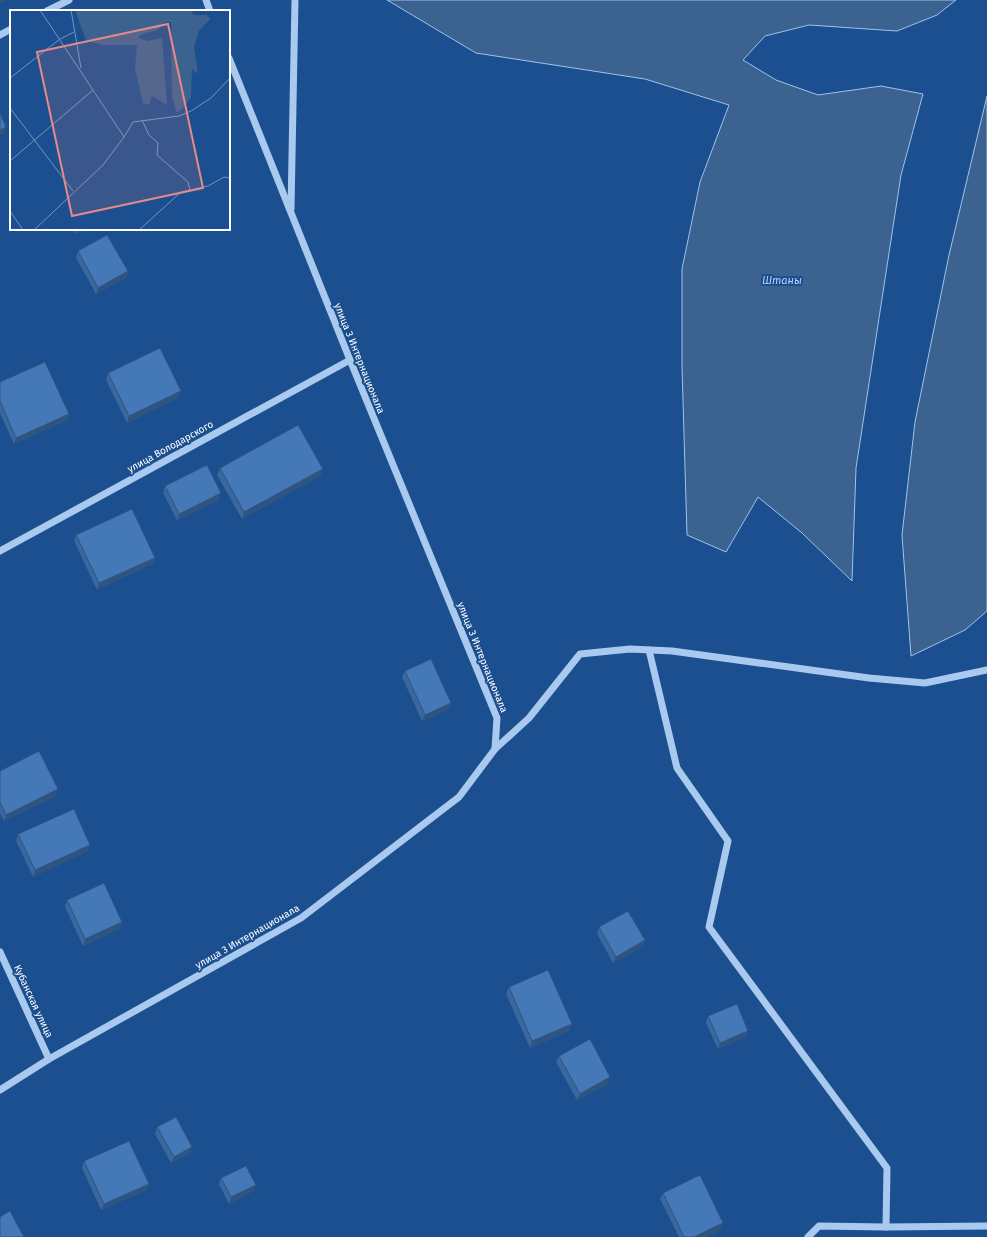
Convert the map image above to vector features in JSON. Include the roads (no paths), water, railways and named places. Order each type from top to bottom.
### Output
[{"type":"street","points":[[49,10],[69,0]]},
{"type":"street","points":[[206,0],[210,10]]},
{"type":"street","points":[[291,213],[295,0]]},
{"type":"street","points":[[0,35],[10,30]]},
{"type":"street","name":"улица 3 Интернационала","points":[[0,1090],[49,1059],[301,918],[460,797],[494,749],[498,718],[350,360],[230,60]]},
{"type":"street","name":"улица Володарского","points":[[0,551],[350,360]]},
{"type":"street","points":[[494,749],[529,718],[580,654],[630,649],[672,651],[869,678],[925,683],[987,670]]},
{"type":"street","points":[[649,650],[677,768],[728,841],[709,927],[888,1168],[886,1228]]},
{"type":"street","name":"Кубанская улица","points":[[0,952],[49,1059]]},
{"type":"street","points":[[808,1237],[819,1226],[886,1228],[987,1226]]},
{"type":"water","name":"Штаны","points":[[387,0],[956,0],[937,15],[897,31],[809,25],[765,36],[743,60],[776,80],[818,95],[881,86],[923,94],[901,175],[856,468],[852,581],[802,533],[758,497],[726,552],[687,535],[682,367],[682,269],[700,182],[729,105],[645,79],[476,53]]},
{"type":"water","points":[[987,96],[987,611],[965,630],[911,656],[902,535],[915,422],[949,255]]}]
